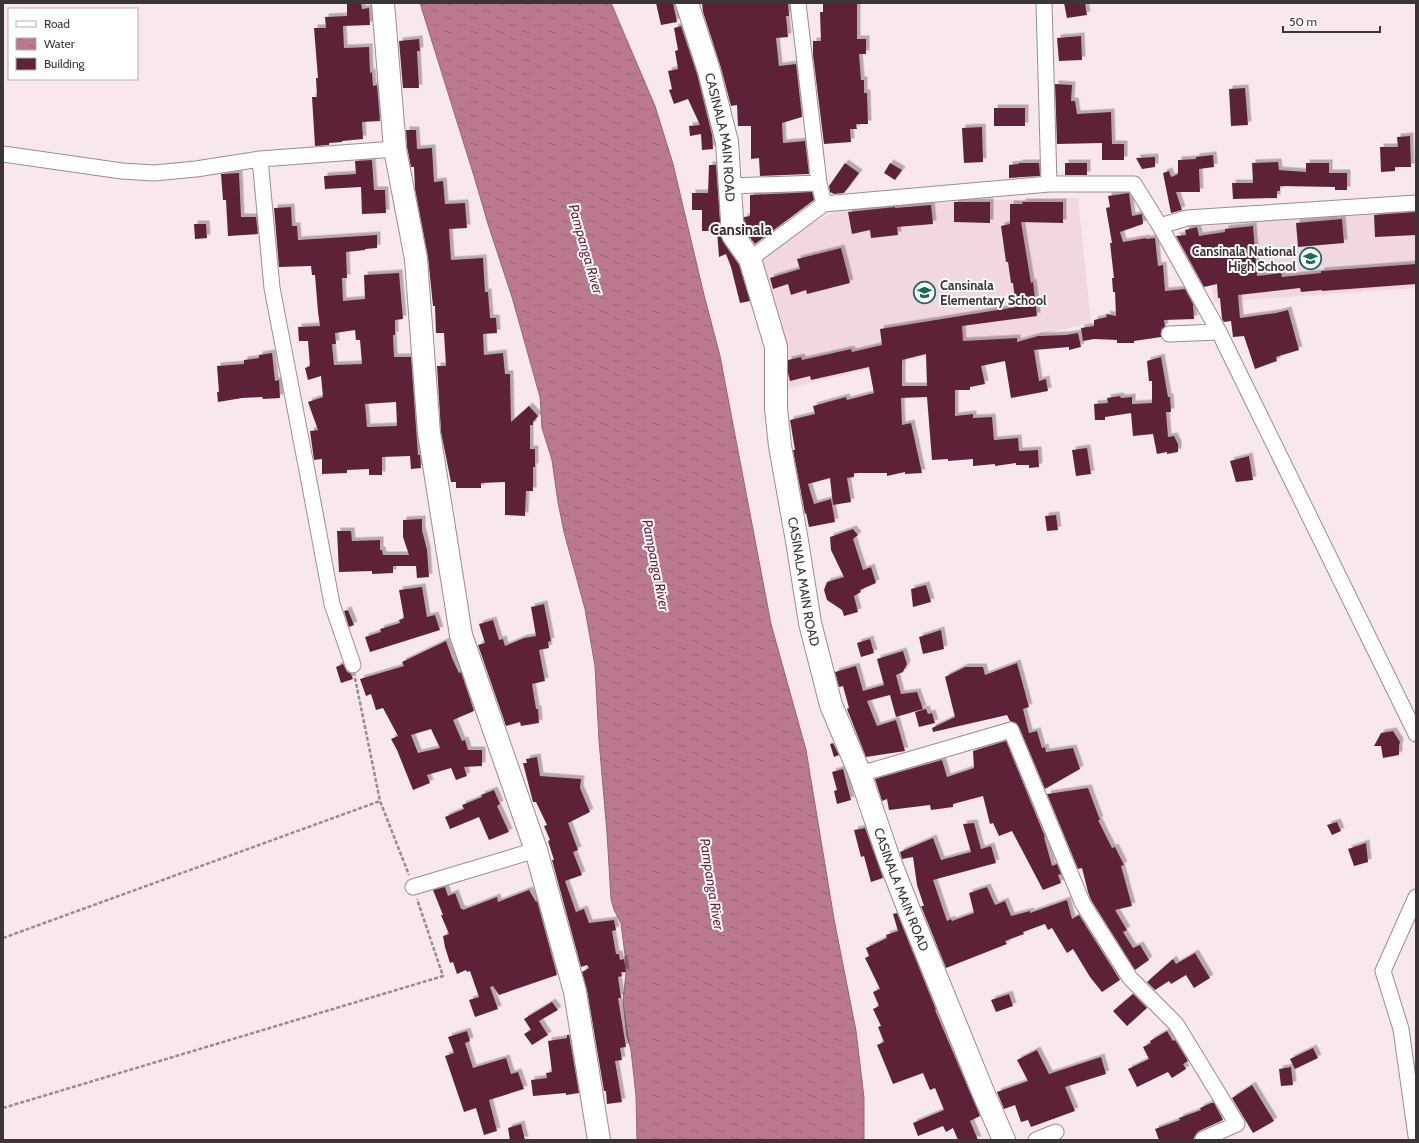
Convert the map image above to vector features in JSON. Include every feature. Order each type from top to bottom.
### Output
[{"type":"street","points":[[383,3],[395,149],[416,259],[429,433],[461,635],[536,850],[576,992],[599,1140]]},
{"type":"street","name":"CASINALA MAIN ROAD","points":[[687,3],[709,71],[727,142],[733,234],[750,259],[776,347],[776,409],[780,446],[798,541],[810,623],[831,705],[860,774],[889,859],[909,910],[1004,1140]]},
{"type":"street","points":[[798,3],[819,183],[824,204]]},
{"type":"street","points":[[1044,3],[1049,184]]},
{"type":"street","points":[[3,154],[122,171],[154,172],[196,169],[260,159],[395,149]]},
{"type":"street","points":[[260,159],[272,288],[332,604],[353,665]]},
{"type":"street","points":[[730,186],[819,183]]},
{"type":"street","points":[[750,259],[824,204],[1049,184],[1134,184],[1160,226],[1219,332],[1416,734]]},
{"type":"street","points":[[1160,226],[1187,218],[1416,204]]},
{"type":"street","points":[[1169,334],[1219,332]]},
{"type":"street","points":[[860,774],[1010,730],[1083,904],[1130,978],[1176,1024],[1237,1124],[1202,1140]]},
{"type":"street","points":[[413,887],[536,850]]},
{"type":"street","points":[[1416,897],[1383,971],[1401,1029],[1416,1136]]},
{"type":"street","points":[[1036,1140],[1056,1132]]},
{"type":"path","points":[[3,1108],[443,976],[413,887],[380,801],[353,665]]},
{"type":"path","points":[[3,938],[380,801]]},
{"type":"shaded area","name":"Cansinala Elementary School","points":[[1078,198],[1091,323],[1021,339],[903,361],[785,389],[754,261],[793,233],[836,211],[877,206],[970,201]]},
{"type":"shaded area","name":"Cansinala National High School","points":[[1416,206],[1416,288],[1215,302],[1200,227]]},
{"type":"water","name":"Pampanga River","points":[[420,3],[611,3],[655,106],[673,164],[720,356],[771,624],[806,750],[834,919],[856,1031],[864,1098],[864,1140],[637,1140],[636,1096],[631,1050],[627,1036],[623,1001],[626,973],[625,955],[621,923],[614,910],[611,899],[595,666],[585,609],[564,532],[552,460],[542,428],[540,397],[512,297]]},
{"type":"building","points":[[347,3],[361,3],[362,9],[369,8],[370,25],[343,26],[344,48],[369,47],[370,73],[372,72],[373,86],[377,85],[380,121],[362,122],[363,139],[315,146],[312,97],[317,97],[316,78],[318,78],[314,28],[326,28],[325,17],[347,16]]},
{"type":"building","points":[[656,3],[673,3],[677,22],[661,25]]},
{"type":"building","points":[[702,3],[788,3],[789,16],[786,16],[788,37],[776,38],[779,66],[796,64],[802,117],[782,123],[783,143],[805,141],[809,174],[760,176],[759,158],[751,159],[751,126],[738,126],[737,105],[731,106],[721,68],[703,12]]},
{"type":"building","points":[[823,3],[857,3],[857,39],[866,39],[866,54],[859,54],[861,80],[864,80],[864,93],[867,93],[868,124],[856,124],[857,129],[850,129],[851,142],[824,144],[813,55],[813,41],[821,41],[820,12],[823,12]]},
{"type":"building","points":[[1064,3],[1085,3],[1087,15],[1067,18]]},
{"type":"building","points":[[681,26],[697,74],[712,135],[713,149],[702,150],[701,134],[690,136],[689,126],[700,125],[688,99],[674,104],[669,90],[672,89],[668,71],[678,69],[675,51],[678,50],[674,28]]},
{"type":"building","points":[[1081,36],[1082,60],[1059,61],[1057,38]]},
{"type":"building","points":[[419,39],[420,51],[417,51],[419,88],[403,88],[399,41]]},
{"type":"building","points":[[1055,84],[1072,85],[1071,101],[1075,101],[1077,114],[1111,112],[1112,144],[1124,144],[1124,160],[1102,160],[1102,143],[1057,144]]},
{"type":"building","points":[[1245,88],[1248,125],[1231,126],[1229,89]]},
{"type":"building","points":[[994,108],[1025,108],[1025,126],[994,126]]},
{"type":"building","points":[[982,127],[983,162],[964,163],[962,128]]},
{"type":"building","points":[[406,130],[416,130],[417,149],[432,148],[434,182],[443,181],[445,204],[465,203],[467,228],[449,229],[451,260],[483,258],[485,292],[488,292],[490,318],[496,318],[497,333],[483,334],[484,355],[503,353],[505,374],[510,374],[511,422],[529,406],[538,416],[533,422],[533,425],[530,425],[530,449],[535,449],[535,467],[533,467],[533,491],[526,491],[525,516],[505,515],[505,482],[481,483],[481,488],[456,488],[456,482],[451,482],[441,432],[437,366],[446,366],[444,333],[436,333],[435,306],[433,306],[428,257],[415,189],[414,167],[411,167],[407,147]]},
{"type":"building","points":[[1410,136],[1411,167],[1395,167],[1395,171],[1381,172],[1380,147],[1398,147],[1397,137]]},
{"type":"building","points":[[1213,155],[1214,167],[1199,169],[1200,192],[1176,192],[1182,210],[1171,213],[1163,173],[1169,171],[1171,177],[1178,174],[1178,160],[1196,159],[1196,157]]},
{"type":"building","points":[[1155,157],[1155,167],[1142,169],[1136,158]]},
{"type":"building","points":[[372,160],[374,190],[385,190],[386,213],[362,214],[361,187],[325,189],[324,176],[356,174],[355,161]]},
{"type":"building","points":[[1278,162],[1279,170],[1306,172],[1306,163],[1329,163],[1329,173],[1347,173],[1347,190],[1335,190],[1335,187],[1280,186],[1280,191],[1277,191],[1277,198],[1233,199],[1232,183],[1253,183],[1252,163]]},
{"type":"building","points":[[845,163],[859,173],[844,193],[834,194],[830,192],[829,186]]},
{"type":"building","points":[[890,163],[902,170],[895,180],[884,173]]},
{"type":"building","points":[[1019,163],[1039,163],[1040,176],[1009,178],[1009,165]]},
{"type":"building","points":[[1065,163],[1087,163],[1087,175],[1065,175]]},
{"type":"building","points":[[709,165],[716,165],[721,236],[723,242],[739,265],[750,301],[740,303],[731,267],[726,254],[719,257],[717,231],[702,231],[702,210],[692,210],[692,193],[708,193]]},
{"type":"building","points":[[239,173],[241,217],[256,217],[258,234],[228,236],[226,200],[223,200],[221,174]]},
{"type":"building","points":[[812,192],[814,200],[755,244],[745,231],[744,217],[750,216],[750,195]]},
{"type":"building","points":[[1129,193],[1132,216],[1142,214],[1143,224],[1120,232],[1123,242],[1155,238],[1158,266],[1163,265],[1165,291],[1185,289],[1193,304],[1194,319],[1164,320],[1165,326],[1161,330],[1161,337],[1134,341],[1134,343],[1117,343],[1117,340],[1094,339],[1083,341],[1081,328],[1094,326],[1094,320],[1107,317],[1106,314],[1116,316],[1110,243],[1112,243],[1106,208],[1110,207],[1108,196]]},
{"type":"building","points":[[954,202],[990,202],[990,223],[954,222]]},
{"type":"building","points":[[1022,202],[1063,202],[1063,223],[1021,222],[1031,283],[1033,282],[1037,316],[962,326],[963,341],[1017,338],[1017,342],[1038,336],[1078,333],[1081,347],[1069,350],[1069,347],[1034,350],[1039,381],[1046,379],[1048,391],[1011,398],[1005,361],[981,366],[985,384],[970,387],[970,390],[955,390],[955,416],[973,414],[973,418],[992,417],[994,440],[1018,438],[1019,451],[1038,450],[1039,467],[1029,468],[1029,465],[1016,465],[1016,463],[995,466],[995,464],[973,466],[973,459],[948,461],[948,459],[932,460],[927,397],[901,398],[902,425],[911,423],[922,473],[905,474],[905,472],[887,476],[887,473],[854,473],[854,477],[847,478],[851,502],[833,505],[830,478],[808,484],[814,504],[831,499],[835,522],[809,527],[806,513],[805,514],[793,450],[795,450],[790,420],[815,414],[813,406],[846,397],[847,400],[874,393],[869,367],[811,380],[810,376],[790,381],[788,373],[788,360],[801,357],[802,360],[851,349],[852,352],[882,345],[880,329],[1016,307],[1013,283],[1011,283],[1008,262],[1006,262],[1001,226],[1010,224],[1010,204],[1023,204]],"holes":[[[926,354],[927,386],[902,386],[902,360]]]},
{"type":"building","points":[[931,205],[933,224],[897,227],[898,235],[871,238],[870,230],[852,234],[848,212]]},
{"type":"building","points":[[291,207],[292,226],[297,226],[298,240],[377,235],[377,248],[346,252],[347,278],[342,278],[343,301],[365,299],[364,275],[399,273],[403,319],[395,320],[395,335],[393,335],[394,357],[411,357],[418,455],[420,455],[421,468],[411,469],[410,456],[382,457],[382,475],[369,475],[369,469],[347,470],[347,473],[322,474],[322,459],[314,460],[310,431],[318,430],[308,402],[323,397],[321,376],[308,380],[305,368],[310,366],[308,341],[299,341],[298,327],[320,326],[315,275],[312,275],[311,266],[279,267],[274,208]],"holes":[[[355,330],[356,340],[360,340],[362,364],[334,365],[332,344],[336,344],[335,333]],[[396,402],[397,426],[367,427],[365,404]]]},
{"type":"building","points":[[1416,212],[1416,235],[1375,237],[1374,215]]},
{"type":"building","points":[[1342,219],[1344,243],[1298,247],[1296,223]]},
{"type":"building","points":[[194,224],[206,224],[207,238],[195,239]]},
{"type":"building","points":[[1253,226],[1257,276],[1281,273],[1282,277],[1321,273],[1321,271],[1416,264],[1416,284],[1301,292],[1300,288],[1238,295],[1240,318],[1288,310],[1299,350],[1276,357],[1277,361],[1255,369],[1244,336],[1233,337],[1231,321],[1224,322],[1222,319],[1217,284],[1204,287],[1176,236],[1186,235],[1185,230],[1197,227],[1199,236],[1225,232],[1225,229]]},
{"type":"building","points":[[841,248],[850,283],[807,294],[806,290],[791,295],[788,284],[773,289],[770,278],[800,269],[797,259]]},
{"type":"building","points":[[272,353],[275,381],[279,380],[280,398],[242,398],[218,402],[217,392],[219,392],[217,366],[244,364],[244,360],[259,358],[259,355]]},
{"type":"building","points":[[1161,357],[1168,397],[1170,397],[1171,412],[1166,412],[1168,437],[1174,436],[1178,444],[1178,452],[1167,454],[1167,452],[1157,454],[1153,434],[1133,436],[1131,413],[1105,417],[1105,420],[1095,420],[1094,404],[1108,403],[1107,398],[1120,396],[1121,398],[1132,397],[1132,404],[1152,403],[1152,381],[1149,381],[1147,361]]},
{"type":"building","points":[[1087,448],[1091,474],[1076,476],[1072,450]]},
{"type":"building","points":[[1249,456],[1253,480],[1236,482],[1230,461]]},
{"type":"building","points":[[1056,515],[1058,530],[1047,531],[1045,516]]},
{"type":"building","points":[[422,519],[422,530],[427,550],[429,577],[417,578],[416,566],[393,566],[393,573],[372,574],[372,571],[339,572],[337,531],[351,531],[352,541],[380,540],[380,550],[382,550],[383,555],[409,555],[403,537],[403,520]]},
{"type":"building","points":[[853,529],[858,535],[853,539],[863,570],[871,567],[876,583],[860,590],[861,592],[854,596],[858,612],[844,616],[842,610],[827,600],[824,590],[827,582],[844,577],[831,550],[830,537]]},
{"type":"building","points":[[926,585],[931,602],[913,607],[911,589]]},
{"type":"building","points":[[422,587],[427,617],[435,615],[440,630],[370,652],[365,637],[381,632],[380,629],[400,623],[399,620],[404,618],[399,590]]},
{"type":"building","points":[[544,604],[551,641],[548,642],[549,648],[539,650],[545,681],[532,684],[536,709],[538,709],[539,723],[521,726],[520,722],[506,726],[478,645],[485,643],[479,624],[493,620],[499,640],[503,639],[505,646],[524,638],[536,636],[531,607]]},
{"type":"building","points":[[348,610],[354,625],[349,627],[344,611]]},
{"type":"building","points":[[941,630],[944,649],[923,654],[919,637]]},
{"type":"building","points":[[870,639],[874,653],[861,657],[857,643]]},
{"type":"building","points":[[446,641],[459,673],[461,672],[474,711],[453,720],[462,741],[465,740],[468,750],[482,750],[482,766],[464,767],[467,776],[456,780],[451,768],[427,775],[430,783],[413,790],[391,739],[398,736],[383,708],[376,710],[371,694],[366,696],[360,679],[404,666],[402,662]],"holes":[[[431,729],[440,748],[418,753],[411,735]]]},
{"type":"building","points":[[903,651],[907,664],[903,672],[896,675],[901,694],[917,692],[923,709],[896,717],[890,695],[867,701],[877,726],[896,720],[905,751],[866,757],[847,709],[849,708],[843,686],[839,687],[835,672],[856,666],[863,691],[884,685],[877,659]]},
{"type":"building","points":[[1017,663],[1029,707],[1023,709],[1029,733],[1037,731],[1042,748],[1045,747],[1046,752],[1073,748],[1080,769],[1045,789],[1019,727],[1016,723],[1010,721],[1007,715],[933,732],[932,728],[955,717],[945,677],[965,667],[983,667],[985,675]]},
{"type":"building","points":[[343,664],[353,679],[341,683],[336,667]]},
{"type":"building","points":[[926,709],[928,714],[932,713],[935,723],[919,727],[915,712]]},
{"type":"building","points":[[1393,731],[1400,742],[1399,755],[1383,758],[1381,746],[1374,746],[1381,733]]},
{"type":"building","points":[[1006,741],[1045,837],[1052,866],[1057,864],[1061,874],[1058,875],[1061,883],[1043,890],[1012,831],[999,836],[993,823],[990,824],[983,796],[953,804],[953,807],[931,810],[930,805],[889,810],[887,799],[882,801],[875,779],[942,760],[947,777],[974,768],[973,751]]},
{"type":"building","points":[[833,743],[839,755],[834,757],[830,744]]},
{"type":"building","points":[[537,757],[540,776],[581,779],[580,788],[590,812],[568,823],[578,850],[573,852],[582,875],[565,881],[576,912],[584,909],[589,923],[614,920],[616,930],[612,931],[616,954],[619,954],[620,960],[624,959],[626,972],[621,972],[622,976],[618,977],[621,998],[618,998],[626,1047],[620,1048],[622,1060],[615,1061],[622,1102],[607,1104],[606,1091],[604,1091],[587,990],[582,972],[589,968],[587,965],[581,967],[552,860],[554,860],[548,841],[550,840],[544,826],[547,825],[536,802],[533,802],[523,763],[527,763],[526,759]]},
{"type":"building","points":[[843,769],[851,800],[837,804],[834,791],[837,790],[832,772]]},
{"type":"building","points":[[1088,788],[1100,820],[1098,820],[1112,848],[1115,847],[1124,865],[1121,866],[1132,906],[1115,910],[1127,930],[1123,932],[1133,948],[1140,945],[1149,960],[1135,970],[1091,900],[1082,868],[1078,869],[1047,794]]},
{"type":"building","points":[[494,790],[500,804],[497,806],[509,832],[489,840],[479,817],[450,829],[445,817],[464,809],[462,805],[482,797],[481,795]]},
{"type":"building","points":[[1337,822],[1341,831],[1332,835],[1327,825]]},
{"type":"building","points":[[974,823],[981,849],[991,846],[996,863],[933,880],[947,921],[951,919],[952,921],[974,913],[969,893],[987,887],[995,905],[1005,901],[1011,916],[1030,911],[1030,913],[1067,900],[1072,919],[1079,915],[1120,980],[1102,992],[1090,977],[1073,949],[1067,953],[1052,928],[1048,930],[1045,924],[1023,932],[1024,934],[1005,941],[1007,944],[946,968],[921,906],[924,906],[917,885],[913,857],[902,859],[900,852],[933,838],[941,860],[971,852],[963,824]]},
{"type":"building","points":[[865,828],[883,878],[871,882],[864,856],[861,857],[854,830]]},
{"type":"building","points":[[1366,843],[1368,862],[1354,866],[1348,849]]},
{"type":"building","points":[[445,887],[448,896],[455,893],[461,909],[463,910],[497,897],[498,902],[529,890],[536,902],[537,901],[557,975],[499,995],[493,986],[490,987],[498,1009],[475,1017],[469,1000],[479,997],[470,971],[467,972],[466,970],[457,974],[453,962],[450,963],[445,947],[443,936],[449,934],[433,890]]},
{"type":"building","points":[[897,913],[935,1010],[980,1116],[970,1121],[978,1140],[958,1140],[953,1128],[946,1132],[943,1126],[918,1136],[913,1123],[944,1110],[935,1088],[930,1090],[923,1073],[893,1084],[877,1045],[884,1042],[878,1027],[881,1026],[873,1009],[879,1006],[873,992],[880,989],[865,958],[869,956],[866,948],[887,938],[886,935],[898,931],[893,914]]},
{"type":"building","points":[[1195,953],[1210,978],[1194,988],[1186,975],[1171,984],[1169,981],[1155,990],[1147,982],[1173,959],[1176,964]]},
{"type":"building","points":[[1009,994],[1013,1006],[996,1012],[991,1000]]},
{"type":"building","points":[[1133,994],[1147,1008],[1127,1026],[1113,1011]]},
{"type":"building","points":[[552,1002],[558,1010],[539,1021],[548,1035],[532,1045],[524,1034],[531,1030],[524,1019]]},
{"type":"building","points":[[467,1031],[470,1041],[465,1043],[473,1068],[506,1058],[511,1074],[518,1072],[524,1089],[489,1100],[497,1131],[484,1135],[476,1108],[464,1112],[445,1056],[454,1053],[448,1037]]},
{"type":"building","points":[[1167,1031],[1173,1041],[1175,1040],[1188,1061],[1183,1064],[1186,1069],[1172,1078],[1168,1072],[1137,1087],[1128,1069],[1149,1059],[1143,1047]]},
{"type":"building","points":[[567,1035],[569,1035],[579,1093],[533,1096],[531,1080],[547,1078],[546,1073],[552,1072],[548,1041],[567,1038]]},
{"type":"building","points":[[1313,1048],[1318,1058],[1295,1069],[1290,1059]]},
{"type":"building","points":[[1037,1050],[1049,1074],[1101,1057],[1106,1074],[1065,1087],[1075,1111],[1031,1127],[1028,1120],[1021,1122],[1015,1105],[1004,1109],[997,1092],[1028,1081],[1017,1060]]},
{"type":"building","points":[[1291,1067],[1293,1085],[1281,1086],[1279,1069]]},
{"type":"building","points":[[1252,1085],[1274,1121],[1253,1133],[1232,1098]]},
{"type":"building","points":[[1214,1103],[1223,1120],[1199,1131],[1193,1140],[1159,1140],[1155,1129],[1180,1120],[1179,1118],[1201,1110],[1200,1108]]},
{"type":"building","points":[[521,1124],[525,1140],[510,1140],[508,1128]]},
{"type":"place","name":"Cansinala National High School","points":[[1311,258]]},
{"type":"place","name":"Cansinala Elementary School","points":[[925,292]]},
{"type":"district","name":"Cansinala","points":[[741,230]]}]
